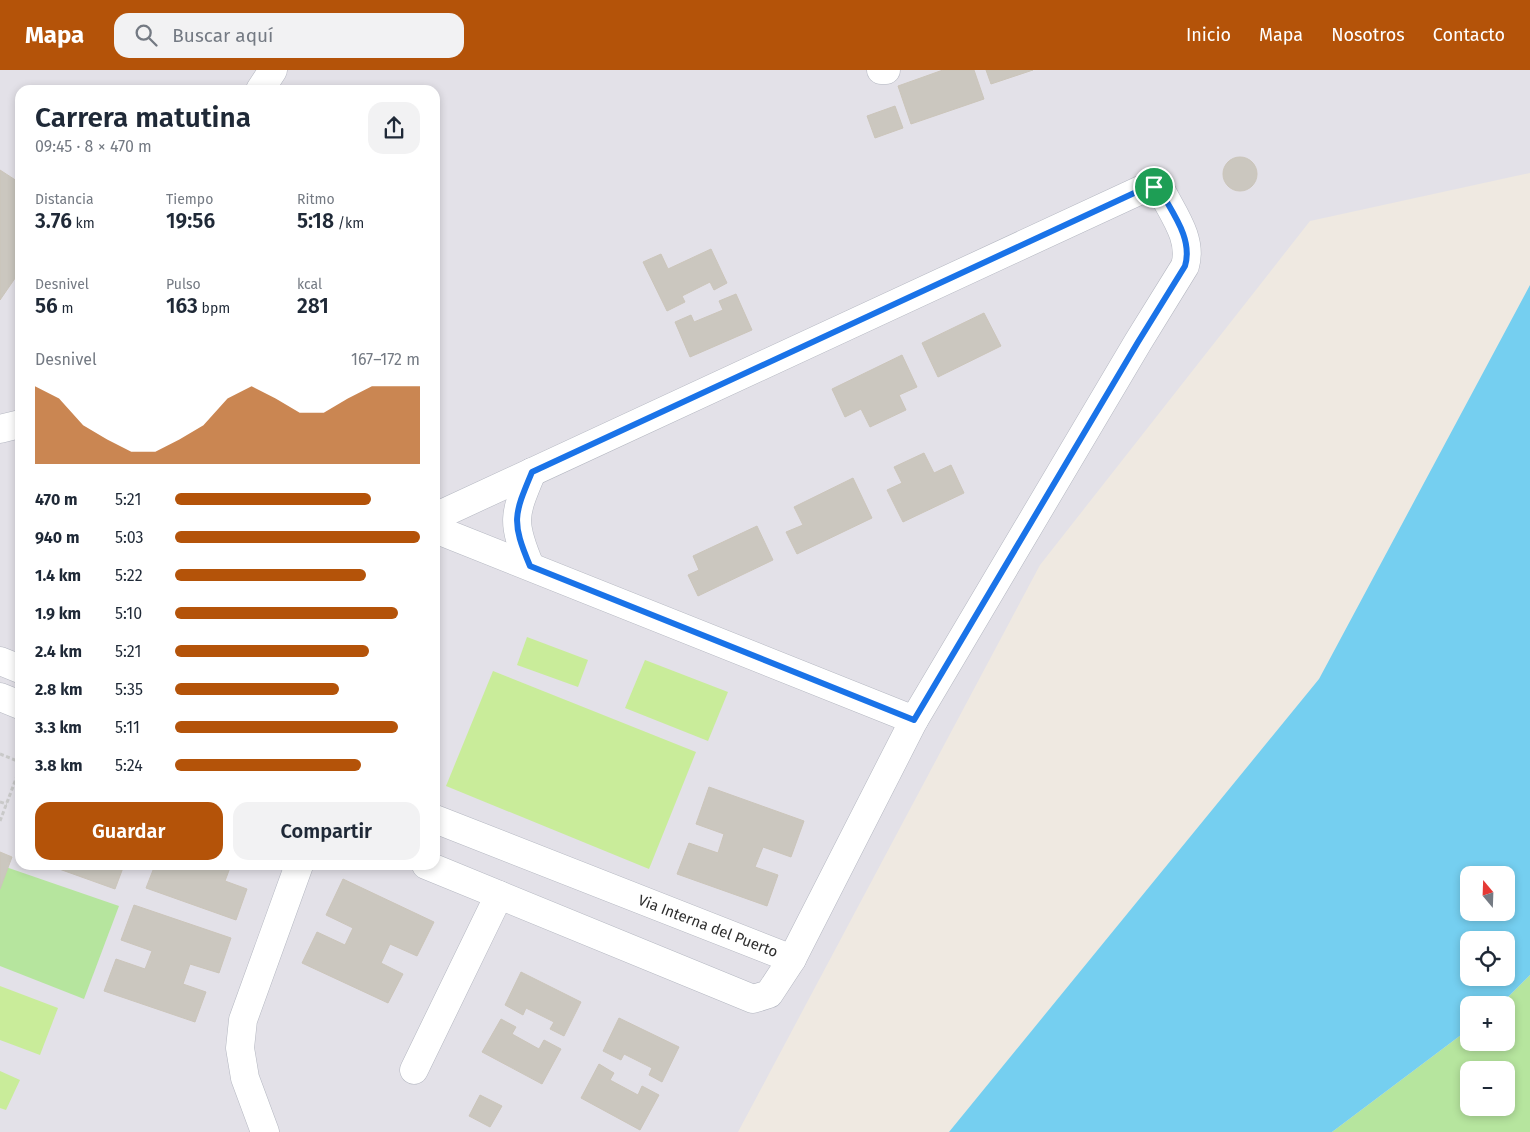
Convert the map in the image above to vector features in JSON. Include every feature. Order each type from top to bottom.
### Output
[{"type":"street","points":[[263,85],[273,70]]},
{"type":"street","points":[[881,70],[886,70]]},
{"type":"street","points":[[440,515],[1145,188],[1154,187],[1160,190],[1187,242],[1189,254],[1185,266],[914,720],[792,959]]},
{"type":"street","points":[[0,429],[15,425]]},
{"type":"street","points":[[530,566],[518,539],[515,519],[518,506],[532,472]]},
{"type":"street","points":[[440,531],[914,720]]},
{"type":"street","points":[[0,660],[15,667]]},
{"type":"street","points":[[0,697],[15,702]]},
{"type":"street","name":"Via Interna del Puerto","points":[[438,870],[753,999],[769,994],[792,959],[440,821]]},
{"type":"street","points":[[265,1132],[245,1078],[240,1048],[242,1020],[297,870]]},
{"type":"street","points":[[414,1070],[499,895]]},
{"type":"path","points":[[0,754],[15,760]]},
{"type":"path","points":[[0,821],[15,782]]},
{"type":"path","points":[[0,802],[7,804]]},
{"type":"shaded area","points":[[0,70],[1530,70],[1530,173],[1310,221],[1040,565],[738,1132],[0,1132]]},
{"type":"green space","points":[[527,637],[588,660],[578,687],[517,665]]},
{"type":"green space","points":[[645,660],[728,692],[708,741],[625,708]]},
{"type":"green space","points":[[493,671],[696,752],[649,869],[446,786]]},
{"type":"green space","points":[[0,865],[119,906],[84,999],[0,966]]},
{"type":"green space","points":[[1530,975],[1530,1132],[1332,1132],[1460,1036],[1460,1051],[1515,1051],[1515,996],[1509,996]]},
{"type":"green space","points":[[0,986],[58,1008],[40,1055],[0,1040]]},
{"type":"green space","points":[[0,1071],[20,1080],[6,1110],[0,1108]]},
{"type":"water","points":[[1530,285],[1530,975],[1509,996],[1460,996],[1460,1036],[1332,1132],[949,1132],[1319,679]]},
{"type":"building","points":[[943,70],[974,70],[984,99],[911,124],[898,86]]},
{"type":"building","points":[[986,70],[1033,70],[991,84]]},
{"type":"building","points":[[895,106],[903,128],[875,138],[867,116]]},
{"type":"building","points":[[1240,157],[1247,158],[1252,162],[1256,167],[1256,181],[1252,186],[1247,190],[1240,191],[1233,190],[1228,186],[1224,181],[1223,174],[1224,167],[1228,162],[1233,158]]},
{"type":"building","points":[[0,170],[15,180],[15,278],[0,300]]},
{"type":"building","points":[[711,249],[727,283],[714,290],[710,282],[682,296],[685,302],[667,311],[643,262],[661,254],[668,269]]},
{"type":"building","points":[[736,294],[752,330],[690,357],[675,322],[691,315],[694,322],[723,310],[719,301]]},
{"type":"building","points":[[984,313],[1001,346],[938,377],[922,343]]},
{"type":"building","points":[[902,355],[917,387],[899,395],[906,410],[870,427],[861,409],[845,417],[832,389]]},
{"type":"building","points":[[924,453],[934,473],[951,465],[964,493],[903,522],[887,490],[902,483],[894,467]]},
{"type":"building","points":[[853,478],[872,518],[797,554],[786,532],[803,525],[794,507]]},
{"type":"building","points":[[757,526],[773,560],[698,596],[688,575],[699,570],[693,556]]},
{"type":"building","points":[[709,787],[804,821],[791,857],[763,847],[755,867],[778,875],[767,906],[677,874],[689,843],[718,853],[724,834],[696,824]]},
{"type":"building","points":[[0,852],[12,857],[0,889]]},
{"type":"building","points":[[62,870],[122,870],[115,889]]},
{"type":"building","points":[[153,870],[229,870],[225,881],[247,889],[236,920],[146,888]]},
{"type":"building","points":[[343,879],[434,922],[417,956],[390,944],[381,963],[403,974],[388,1003],[302,963],[317,932],[345,945],[353,928],[326,915]]},
{"type":"building","points":[[134,905],[231,938],[219,973],[190,964],[183,984],[206,992],[195,1022],[104,991],[116,959],[145,969],[152,951],[121,940]]},
{"type":"building","points":[[521,972],[581,1002],[564,1036],[550,1029],[554,1022],[526,1008],[523,1015],[505,1005]]},
{"type":"building","points":[[619,1018],[679,1047],[662,1082],[649,1075],[652,1068],[624,1054],[621,1060],[603,1051]]},
{"type":"building","points":[[501,1019],[516,1027],[512,1034],[539,1049],[544,1040],[561,1049],[542,1084],[482,1052]]},
{"type":"building","points":[[599,1064],[614,1073],[610,1080],[638,1095],[642,1086],[659,1095],[640,1130],[581,1098]]},
{"type":"building","points":[[480,1095],[502,1106],[490,1127],[469,1116]]},
{"type":"route","points":[[1154,187],[1160,190],[1187,242],[1189,254],[1185,266],[914,720],[530,566],[518,539],[515,519],[518,506],[532,472],[1145,188],[1154,187]]}]
